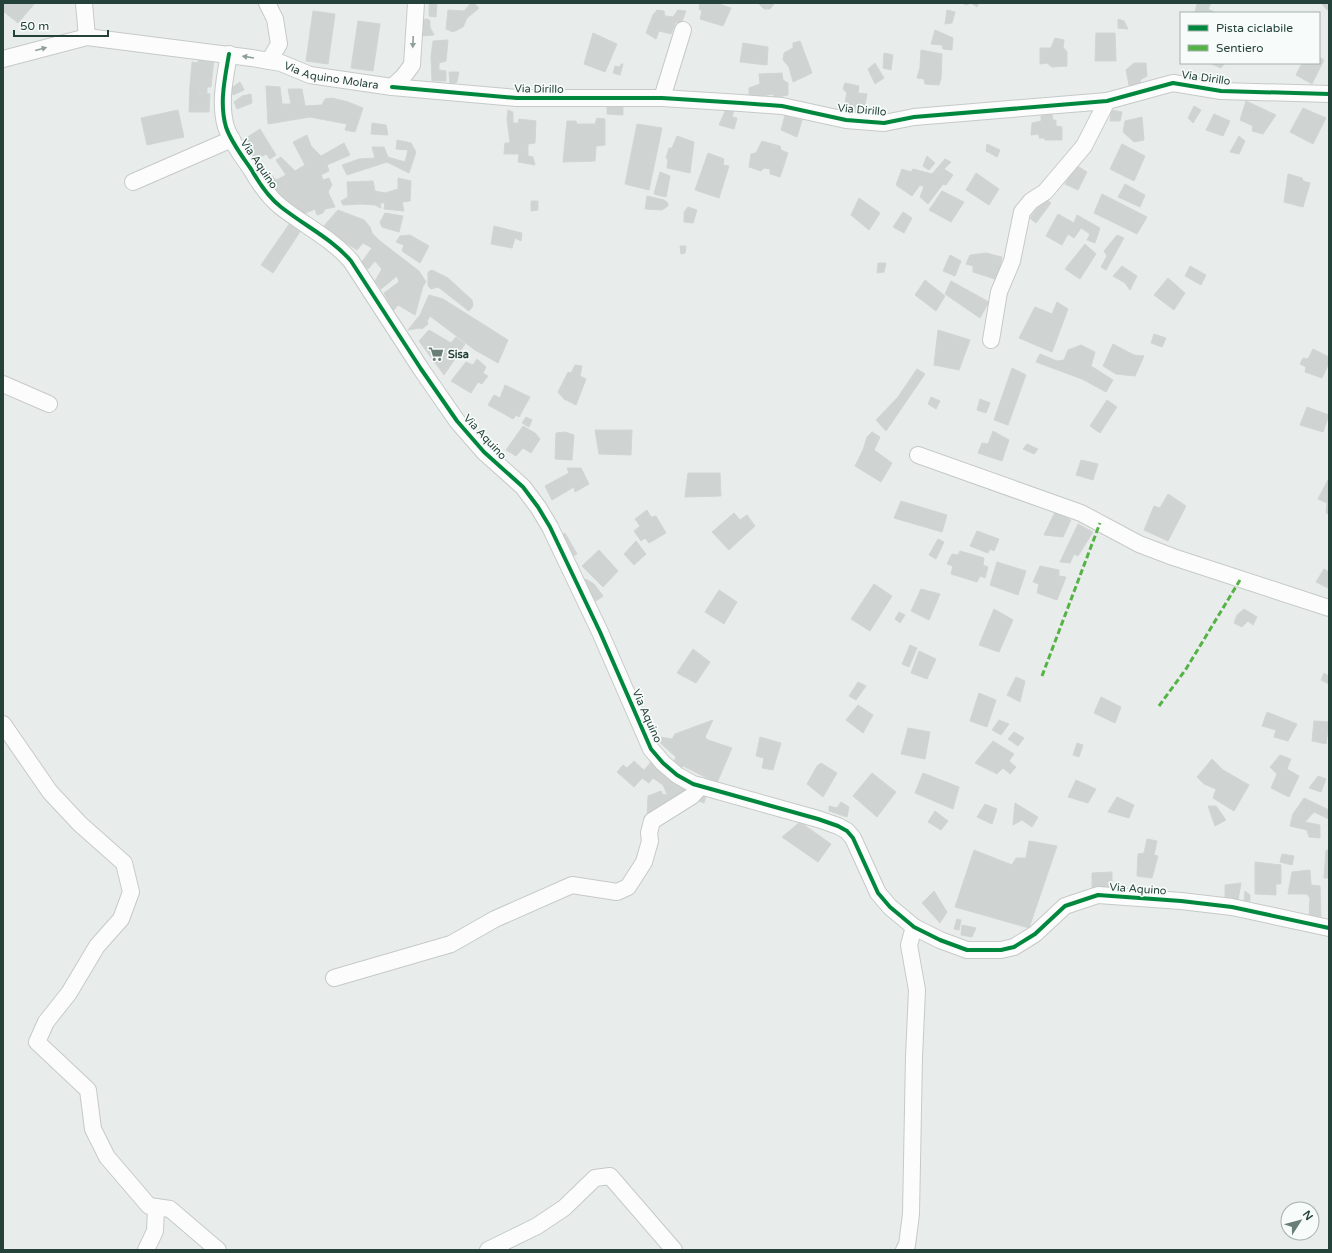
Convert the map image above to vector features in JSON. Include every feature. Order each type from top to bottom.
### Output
[{"type":"street","points":[[84,3],[87,37]]},
{"type":"street","points":[[267,3],[275,19],[279,44],[269,61]]},
{"type":"street","name":"Via Aquino Molara","points":[[229,54],[281,63],[310,75],[392,87],[403,77],[412,65],[413,25],[416,3]]},
{"type":"street","points":[[662,98],[683,30]]},
{"type":"street","points":[[3,59],[87,37],[229,54]]},
{"type":"street","name":"Via Aquino","points":[[229,54],[223,87],[222,107],[226,128],[232,139],[269,196],[281,207],[342,250],[351,261],[421,369],[457,421],[484,452],[523,487],[538,507],[550,527],[600,632],[651,749],[663,763],[677,775],[694,784],[818,819],[847,831],[853,838],[878,893],[901,918],[914,927],[940,940],[967,950],[1001,950],[1014,947],[1035,934],[1065,906],[1098,895],[1180,901],[1232,907],[1329,928]]},
{"type":"street","name":"Via Dirillo","points":[[392,87],[517,98],[662,98],[782,106],[846,120],[884,123],[914,117],[1108,101],[1173,83],[1221,91],[1329,94]]},
{"type":"street","points":[[991,340],[998,292],[1012,261],[1022,212],[1031,201],[1045,192],[1084,146],[1108,101]]},
{"type":"street","points":[[133,182],[232,139]]},
{"type":"street","points":[[3,384],[49,404]]},
{"type":"street","points":[[918,455],[1081,513],[1139,544],[1173,557],[1329,608]]},
{"type":"street","points":[[3,724],[50,792],[80,824],[124,863],[131,892],[121,918],[97,946],[69,994],[46,1022],[37,1042],[88,1090],[93,1129],[107,1157],[149,1206],[170,1210],[218,1250]]},
{"type":"street","points":[[334,978],[451,944],[495,919],[572,885],[617,892],[628,886],[644,862],[650,841],[649,833],[652,821],[692,796],[701,786]]},
{"type":"street","points":[[904,1250],[907,1245],[911,1214],[914,1057],[917,990],[909,945],[914,927]]},
{"type":"street","points":[[488,1250],[537,1226],[564,1208],[595,1178],[610,1176],[674,1250]]},
{"type":"street","points":[[146,1250],[155,1231],[156,1207]]},
{"type":"building","points":[[3,3],[35,3],[18,23],[3,11]]},
{"type":"building","points":[[429,3],[437,3],[436,17],[429,16]]},
{"type":"building","points":[[471,3],[474,3],[479,8],[467,18],[463,27],[453,32],[446,29],[448,10],[464,11]]},
{"type":"building","points":[[700,3],[716,3],[731,8],[723,26],[700,19],[702,11],[699,9]]},
{"type":"building","points":[[758,3],[775,3],[770,9],[764,9]]},
{"type":"building","points":[[971,3],[979,3],[977,7]]},
{"type":"building","points":[[1197,3],[1211,3],[1208,9],[1214,12],[1195,12]]},
{"type":"building","points":[[1321,3],[1329,3],[1329,8],[1327,10]]},
{"type":"building","points":[[657,10],[664,11],[665,16],[673,17],[678,10],[686,11],[681,24],[676,22],[671,34],[659,31],[656,39],[646,33],[653,15]]},
{"type":"building","points":[[947,10],[955,12],[952,23],[945,24]]},
{"type":"building","points":[[313,11],[335,14],[328,64],[306,61]]},
{"type":"building","points":[[428,19],[434,35],[420,36],[418,20]]},
{"type":"building","points":[[1118,19],[1124,21],[1128,29],[1118,28]]},
{"type":"building","points":[[358,21],[380,24],[373,71],[351,68]]},
{"type":"building","points":[[935,30],[953,38],[952,50],[943,49],[942,45],[931,44]]},
{"type":"building","points":[[593,33],[617,44],[605,72],[584,64]]},
{"type":"building","points":[[1096,33],[1115,33],[1116,61],[1095,61]]},
{"type":"building","points":[[1055,38],[1064,40],[1063,47],[1067,52],[1067,66],[1052,67],[1047,63],[1040,64],[1040,48],[1051,48]]},
{"type":"building","points":[[448,40],[446,61],[439,63],[439,70],[446,71],[446,81],[432,81],[431,57],[433,41]]},
{"type":"building","points":[[800,41],[812,73],[793,82],[789,67],[783,60],[784,53],[793,48],[793,43]]},
{"type":"building","points":[[743,43],[768,47],[767,65],[740,62]]},
{"type":"building","points":[[921,50],[942,54],[941,79],[939,85],[925,84],[924,79],[917,78],[920,67]]},
{"type":"building","points":[[884,53],[893,55],[891,70],[883,68]]},
{"type":"building","points":[[199,56],[214,58],[211,87],[207,87],[207,93],[199,93],[199,86],[190,85],[192,62],[198,63]]},
{"type":"building","points":[[1320,58],[1324,60],[1312,84],[1296,75],[1302,64],[1320,64]]},
{"type":"building","points":[[875,63],[884,78],[875,84],[868,69]]},
{"type":"building","points":[[1134,63],[1146,63],[1147,76],[1140,80],[1141,87],[1130,90],[1126,70]]},
{"type":"building","points":[[621,64],[623,64],[620,75],[613,73],[615,66],[620,67]]},
{"type":"building","points":[[1211,64],[1224,64],[1221,68]]},
{"type":"building","points":[[449,72],[459,72],[457,82],[450,85]]},
{"type":"building","points":[[782,73],[783,80],[788,83],[788,95],[773,98],[774,94],[749,98],[749,88],[760,84],[759,74]]},
{"type":"building","points":[[240,82],[244,90],[233,95],[230,89]]},
{"type":"building","points":[[845,83],[859,86],[858,93],[867,94],[863,115],[843,112],[847,93],[843,89]]},
{"type":"building","points":[[190,85],[199,86],[199,93],[210,94],[209,112],[189,112]]},
{"type":"building","points":[[266,86],[280,87],[282,104],[291,104],[288,89],[302,89],[305,106],[322,105],[325,99],[332,98],[363,108],[355,132],[345,130],[347,124],[310,117],[268,124]]},
{"type":"building","points":[[251,94],[252,103],[237,109],[234,102],[242,96]]},
{"type":"building","points":[[1246,101],[1276,115],[1263,134],[1252,131],[1253,126],[1240,120]]},
{"type":"building","points":[[607,104],[623,104],[623,115],[607,114]]},
{"type":"building","points":[[1194,106],[1201,110],[1193,123],[1188,118]]},
{"type":"building","points":[[1303,108],[1326,118],[1313,144],[1290,132]]},
{"type":"building","points":[[726,109],[734,110],[732,117],[737,118],[734,129],[719,125]]},
{"type":"building","points":[[178,110],[184,137],[147,145],[141,118]]},
{"type":"building","points":[[508,110],[513,112],[513,123],[518,123],[519,119],[536,121],[535,143],[528,144],[528,156],[533,157],[535,165],[518,162],[519,154],[504,154],[505,143],[510,143],[507,119]]},
{"type":"building","points":[[1111,110],[1122,112],[1120,121],[1110,121]]},
{"type":"building","points":[[1041,114],[1052,114],[1053,120],[1056,120],[1056,126],[1062,127],[1062,140],[1045,140],[1044,138],[1039,138],[1039,134],[1031,135],[1032,123],[1041,121]]},
{"type":"building","points":[[1214,114],[1230,121],[1223,136],[1206,130]]},
{"type":"building","points":[[785,115],[802,120],[797,137],[781,130]]},
{"type":"building","points":[[1142,117],[1144,140],[1134,142],[1123,132],[1125,121]]},
{"type":"building","points":[[597,118],[605,119],[605,145],[596,146],[595,161],[563,162],[567,121],[576,121],[577,124],[595,124]]},
{"type":"building","points":[[372,123],[386,125],[388,135],[371,134]]},
{"type":"building","points":[[637,124],[662,128],[649,190],[625,184]]},
{"type":"building","points":[[260,129],[276,155],[270,159],[266,154],[256,160],[243,140]]},
{"type":"building","points":[[307,135],[311,146],[321,156],[344,143],[350,155],[327,165],[329,171],[321,175],[323,180],[329,178],[332,185],[328,192],[335,207],[325,209],[323,213],[317,215],[315,209],[301,215],[279,194],[276,196],[270,189],[273,187],[263,176],[267,170],[276,180],[286,175],[276,160],[281,157],[295,171],[305,165],[293,142]]},
{"type":"building","points":[[677,136],[694,142],[690,173],[667,168],[668,159],[666,158],[669,148],[672,148]]},
{"type":"building","points":[[1239,136],[1245,141],[1239,154],[1230,152]]},
{"type":"building","points":[[397,140],[411,143],[416,152],[409,173],[387,162],[347,175],[342,165],[359,159],[375,158],[372,147],[384,147],[388,157],[405,162],[408,150],[396,149]]},
{"type":"building","points":[[762,141],[780,146],[781,150],[788,153],[780,177],[770,174],[770,169],[764,168],[761,171],[749,167],[751,154],[756,153]]},
{"type":"building","points":[[987,144],[1000,150],[997,157],[986,151]]},
{"type":"building","points":[[1122,144],[1145,156],[1134,181],[1110,169]]},
{"type":"building","points":[[708,153],[724,159],[723,165],[729,166],[719,198],[695,190]]},
{"type":"building","points":[[927,156],[935,163],[929,170],[923,166]]},
{"type":"building","points":[[945,159],[951,162],[944,169],[953,175],[946,185],[943,184],[928,204],[920,197],[924,187],[920,185],[912,196],[896,185],[902,169],[911,172],[913,169],[932,174]]},
{"type":"building","points":[[1076,165],[1087,172],[1078,190],[1065,184]]},
{"type":"building","points":[[660,172],[670,176],[666,197],[654,194]]},
{"type":"building","points":[[976,173],[999,189],[989,205],[966,190]]},
{"type":"building","points":[[1288,174],[1302,178],[1303,181],[1310,183],[1303,207],[1284,202]]},
{"type":"building","points":[[398,178],[411,181],[410,201],[402,202],[404,211],[384,209],[385,203],[380,203],[381,208],[375,205],[343,205],[341,201],[348,197],[347,182],[373,181],[375,191],[385,193],[398,189]]},
{"type":"building","points":[[1125,184],[1145,195],[1140,207],[1118,197]]},
{"type":"building","points":[[942,191],[964,202],[951,222],[929,210]]},
{"type":"building","points":[[1102,194],[1147,217],[1137,234],[1094,213]]},
{"type":"building","points":[[647,196],[664,200],[668,203],[668,206],[662,210],[645,209]]},
{"type":"building","points":[[859,198],[880,213],[869,230],[851,215]]},
{"type":"building","points":[[1045,198],[1051,203],[1036,223],[1030,218]]},
{"type":"building","points":[[531,201],[538,201],[538,210],[531,211]]},
{"type":"building","points":[[688,207],[697,210],[693,223],[684,222],[684,212]]},
{"type":"building","points":[[338,210],[364,220],[370,227],[372,233],[380,241],[419,271],[426,282],[423,286],[415,315],[398,305],[393,311],[384,293],[399,282],[397,276],[381,289],[375,281],[382,269],[375,261],[368,269],[361,263],[372,248],[363,243],[357,250],[322,228]]},
{"type":"building","points":[[903,212],[912,218],[904,233],[893,227]]},
{"type":"building","points":[[385,213],[403,216],[399,232],[382,227],[380,222]]},
{"type":"building","points":[[1058,214],[1074,223],[1077,215],[1100,228],[1095,243],[1087,240],[1090,234],[1081,228],[1074,238],[1068,234],[1062,245],[1046,236]]},
{"type":"building","points":[[292,220],[303,227],[292,244],[281,236]]},
{"type":"building","points":[[494,226],[522,233],[521,241],[515,238],[512,248],[491,244]]},
{"type":"building","points":[[410,235],[429,246],[420,263],[402,251],[404,245],[396,242],[400,236]]},
{"type":"building","points":[[1117,235],[1124,238],[1106,270],[1101,267],[1107,256],[1104,251]]},
{"type":"building","points":[[281,236],[292,244],[273,273],[261,265]]},
{"type":"building","points":[[1085,244],[1096,254],[1080,279],[1065,269]]},
{"type":"building","points":[[680,246],[686,246],[685,253],[681,254]]},
{"type":"building","points":[[986,253],[1002,257],[998,280],[973,272],[973,266],[966,264],[970,255]]},
{"type":"building","points":[[950,255],[961,261],[955,276],[943,271]]},
{"type":"building","points":[[878,263],[886,263],[884,272],[877,273]]},
{"type":"building","points":[[1122,266],[1137,276],[1130,290],[1125,283],[1113,276]]},
{"type":"building","points":[[1190,266],[1206,275],[1201,285],[1185,276]]},
{"type":"building","points":[[432,270],[448,278],[472,300],[473,306],[469,311],[438,287],[431,289],[428,286],[428,272]]},
{"type":"building","points":[[1168,278],[1185,293],[1174,310],[1154,295]]},
{"type":"building","points":[[925,280],[945,296],[936,311],[915,295]]},
{"type":"building","points":[[951,281],[989,302],[980,318],[945,294]]},
{"type":"building","points":[[429,295],[443,299],[508,340],[498,363],[475,350],[430,316],[427,321],[428,324],[422,329],[408,330],[420,315]]},
{"type":"building","points":[[1057,302],[1068,309],[1052,352],[1019,338],[1035,307],[1052,314]]},
{"type":"building","points":[[429,330],[451,343],[456,337],[465,344],[444,375],[419,341]]},
{"type":"building","points":[[938,330],[970,340],[959,370],[934,365]]},
{"type":"building","points":[[1154,334],[1166,338],[1162,347],[1151,343]]},
{"type":"building","points":[[1113,344],[1134,355],[1144,356],[1135,376],[1116,374],[1103,366]]},
{"type":"building","points":[[1081,345],[1095,352],[1091,366],[1113,380],[1106,392],[1082,379],[1036,362],[1040,354],[1057,361],[1064,360],[1068,350]]},
{"type":"building","points":[[1313,349],[1329,357],[1329,363],[1322,378],[1305,372],[1306,367],[1300,364],[1303,358],[1308,359]]},
{"type":"building","points":[[477,359],[486,367],[483,373],[488,376],[482,384],[478,382],[471,393],[451,381],[466,362],[473,365]]},
{"type":"building","points":[[575,365],[582,366],[580,376],[586,379],[576,405],[564,399],[558,392],[568,372],[571,373]]},
{"type":"building","points":[[1012,368],[1026,375],[1008,425],[994,420]]},
{"type":"building","points":[[917,369],[925,374],[886,431],[876,420],[898,397]]},
{"type":"building","points":[[505,385],[530,397],[519,417],[516,415],[513,419],[488,405],[494,395],[500,398]]},
{"type":"building","points":[[931,397],[940,401],[936,409],[928,404]]},
{"type":"building","points":[[980,399],[990,403],[986,413],[977,410]]},
{"type":"building","points":[[1107,400],[1117,407],[1100,433],[1090,426]]},
{"type":"building","points":[[1307,407],[1329,415],[1323,432],[1300,425]]},
{"type":"building","points":[[526,417],[532,420],[529,427],[522,423]]},
{"type":"building","points":[[523,426],[535,433],[540,439],[531,453],[523,448],[516,456],[506,450]]},
{"type":"building","points":[[595,430],[632,430],[631,455],[599,454]]},
{"type":"building","points":[[993,431],[1009,440],[1002,461],[978,453],[982,443],[988,444]]},
{"type":"building","points":[[565,432],[574,435],[572,460],[555,459],[556,433]]},
{"type":"building","points":[[872,432],[880,437],[874,450],[892,463],[881,482],[855,466],[863,450],[867,437]]},
{"type":"building","points":[[1027,444],[1038,449],[1034,454],[1023,449]]},
{"type":"building","points":[[1081,460],[1098,464],[1093,480],[1076,475]]},
{"type":"building","points":[[567,468],[581,468],[589,484],[575,492],[574,487],[552,500],[545,486],[569,473]]},
{"type":"building","points":[[688,473],[720,473],[721,496],[685,497]]},
{"type":"building","points":[[1329,478],[1329,514],[1326,513],[1327,503],[1318,499]]},
{"type":"building","points":[[1168,494],[1186,506],[1168,541],[1144,530],[1154,506],[1160,508]]},
{"type":"building","points":[[901,501],[947,515],[942,532],[894,518]]},
{"type":"building","points":[[647,510],[651,517],[656,516],[666,533],[649,543],[645,538],[641,541],[634,531],[640,526],[635,519]]},
{"type":"building","points":[[1055,512],[1071,520],[1063,537],[1044,535]]},
{"type":"building","points":[[734,513],[740,520],[747,515],[755,526],[729,550],[712,532]]},
{"type":"building","points":[[1078,524],[1093,532],[1078,556],[1074,554],[1070,563],[1060,562]]},
{"type":"building","points":[[977,531],[999,539],[994,551],[990,549],[988,553],[970,546]]},
{"type":"building","points":[[565,533],[577,554],[571,557],[560,536]]},
{"type":"building","points":[[938,539],[944,542],[936,559],[929,555]]},
{"type":"building","points":[[636,541],[646,554],[634,565],[624,554]]},
{"type":"building","points":[[599,550],[618,571],[603,587],[582,566]]},
{"type":"building","points":[[960,551],[984,558],[983,565],[988,567],[985,578],[980,576],[977,582],[951,574],[953,566],[947,564],[952,554],[958,555]]},
{"type":"building","points":[[997,562],[1026,571],[1018,595],[990,585]]},
{"type":"building","points":[[1040,566],[1059,570],[1059,576],[1066,577],[1057,600],[1037,593],[1039,584],[1033,582]]},
{"type":"building","points":[[1324,569],[1329,572],[1328,588],[1316,582]]},
{"type":"building","points":[[586,579],[594,584],[603,596],[596,601],[582,582]]},
{"type":"building","points":[[874,584],[892,596],[870,631],[851,619]]},
{"type":"building","points":[[921,589],[940,594],[929,620],[911,611]]},
{"type":"building","points":[[719,590],[737,602],[724,624],[705,612]]},
{"type":"building","points":[[994,609],[1013,620],[999,652],[979,645]]},
{"type":"building","points":[[1244,609],[1257,617],[1253,625],[1248,621],[1242,627],[1234,623],[1237,615]]},
{"type":"building","points":[[899,612],[905,615],[900,623],[895,619]]},
{"type":"building","points":[[910,645],[917,648],[909,667],[902,664]]},
{"type":"building","points":[[693,649],[710,662],[696,683],[677,673]]},
{"type":"building","points":[[919,651],[936,659],[927,679],[911,673]]},
{"type":"building","points":[[1324,673],[1329,676],[1329,684],[1321,680]]},
{"type":"building","points":[[1016,677],[1025,681],[1020,702],[1007,695]]},
{"type":"building","points":[[858,682],[866,686],[856,700],[849,696]]},
{"type":"building","points":[[979,693],[996,700],[987,727],[970,721]]},
{"type":"building","points":[[1101,697],[1121,707],[1115,723],[1094,713]]},
{"type":"building","points":[[858,705],[873,715],[863,733],[846,720]]},
{"type":"building","points":[[1267,712],[1297,724],[1288,741],[1274,737],[1276,730],[1262,726]]},
{"type":"building","points":[[713,720],[705,737],[708,740],[732,748],[717,783],[683,766],[681,768],[673,764],[676,757],[658,741],[660,737],[672,739],[675,734]]},
{"type":"building","points":[[999,720],[1009,724],[1001,735],[992,730]]},
{"type":"building","points":[[1314,721],[1329,722],[1326,744],[1312,741]]},
{"type":"building","points":[[908,728],[930,732],[925,759],[901,754]]},
{"type":"building","points":[[1014,732],[1024,738],[1018,746],[1008,739]]},
{"type":"building","points":[[760,737],[781,743],[773,770],[762,768],[764,758],[756,756]]},
{"type":"building","points":[[993,741],[1014,754],[1009,761],[1016,767],[1010,774],[1003,768],[997,774],[975,763]]},
{"type":"building","points":[[1077,743],[1083,745],[1079,757],[1073,755]]},
{"type":"building","points":[[1280,755],[1291,759],[1287,769],[1299,776],[1289,797],[1271,788],[1277,774],[1270,767]]},
{"type":"building","points":[[1212,759],[1223,770],[1249,785],[1234,811],[1213,798],[1216,789],[1204,784],[1197,777]]},
{"type":"building","points":[[634,761],[647,773],[634,787],[617,772],[623,765],[627,768]]},
{"type":"building","points":[[651,762],[660,769],[649,783],[642,778],[647,773],[644,770]]},
{"type":"building","points":[[821,763],[837,773],[823,797],[807,784],[817,766]]},
{"type":"building","points":[[660,769],[676,784],[663,785],[653,778]]},
{"type":"building","points":[[872,773],[896,792],[877,817],[853,796]]},
{"type":"building","points":[[923,773],[959,787],[953,809],[915,793]]},
{"type":"building","points":[[1318,776],[1326,779],[1321,792],[1309,788]]},
{"type":"building","points":[[1076,780],[1096,789],[1088,803],[1068,797]]},
{"type":"building","points":[[681,784],[670,801],[663,785]]},
{"type":"building","points":[[681,784],[690,795],[647,820],[648,796],[661,791],[663,795],[668,794],[670,801]]},
{"type":"building","points":[[697,792],[706,796],[704,803],[694,799]]},
{"type":"building","points":[[1117,797],[1134,805],[1129,818],[1108,812]]},
{"type":"building","points":[[1304,798],[1329,810],[1329,819],[1314,812],[1305,822],[1320,825],[1320,838],[1309,837],[1307,830],[1290,826],[1293,814]]},
{"type":"building","points":[[841,802],[849,807],[847,817],[829,811],[829,806],[837,808]]},
{"type":"building","points":[[1015,803],[1038,817],[1032,827],[1022,820],[1013,825]]},
{"type":"building","points":[[985,804],[997,809],[992,824],[977,817]]},
{"type":"building","points":[[1208,806],[1216,806],[1226,820],[1215,826]]},
{"type":"building","points":[[935,811],[948,821],[941,830],[928,822]]},
{"type":"building","points":[[800,822],[831,844],[818,862],[782,837]]},
{"type":"building","points":[[1147,839],[1157,841],[1154,855],[1158,856],[1152,878],[1137,876],[1138,854],[1144,853]]},
{"type":"building","points":[[1029,841],[1057,846],[1029,928],[955,907],[974,850],[1012,865],[1016,858],[1026,858]]},
{"type":"building","points":[[1326,850],[1329,850],[1329,878],[1324,878]]},
{"type":"building","points":[[1282,854],[1294,856],[1292,865],[1280,862]]},
{"type":"building","points":[[1255,862],[1281,865],[1281,884],[1276,884],[1276,895],[1255,894]]},
{"type":"building","points":[[1310,870],[1311,885],[1320,886],[1321,920],[1309,918],[1310,898],[1307,894],[1288,894],[1292,872]]},
{"type":"building","points":[[1112,872],[1112,889],[1092,889],[1092,873]]},
{"type":"building","points":[[1241,883],[1238,900],[1225,899],[1225,885]]},
{"type":"building","points":[[934,891],[947,912],[940,923],[922,903]]},
{"type":"building","points":[[1245,891],[1250,895],[1250,901],[1244,901]]},
{"type":"building","points":[[957,919],[961,920],[959,930],[954,929]]},
{"type":"building","points":[[962,925],[976,928],[972,937],[961,935]]},
{"type":"marked path","points":[[1042,676],[1100,523]]},
{"type":"marked path","points":[[1159,706],[1186,669],[1240,580]]},
{"type":"cycle path","points":[[229,54],[223,90],[223,109],[226,127],[237,149],[272,199],[290,214],[318,232],[351,261],[421,369],[457,421],[484,452],[523,487],[538,507],[550,527],[600,632],[651,749],[663,763],[677,775],[693,784],[818,819],[847,831],[853,838],[878,893],[890,907],[914,927],[940,940],[967,950],[1001,950],[1014,947],[1035,934],[1065,906],[1098,895],[1181,901],[1232,907],[1329,928]]},
{"type":"cycle path","points":[[392,87],[517,98],[662,98],[741,103],[782,106],[846,120],[884,123],[914,117],[1107,101],[1173,83],[1221,91],[1329,94]]},
{"type":"place","name":"Sisa","points":[[436,354]]}]
